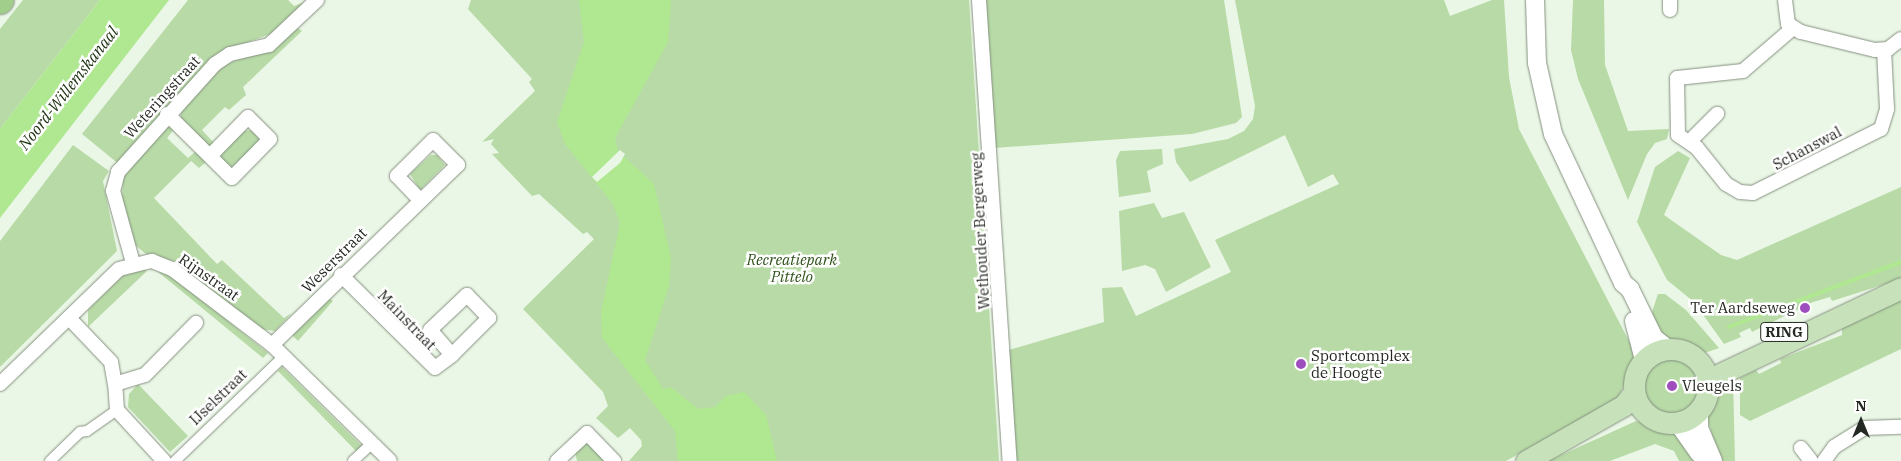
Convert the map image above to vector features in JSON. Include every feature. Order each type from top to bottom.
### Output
[{"type":"main road","name":"RING","points":[[1709,384],[1720,374],[1901,288]]},
{"type":"main road","name":"RING","points":[[1699,361],[1715,360],[1836,310],[1869,302]]},
{"type":"main road","points":[[1668,348],[1688,352],[1699,361],[1709,384],[1699,412],[1678,423],[1656,420],[1646,414],[1634,392],[1635,375],[1644,360],[1668,348]]},
{"type":"main road","points":[[1527,461],[1624,405],[1634,392]]},
{"type":"main road","points":[[1527,461],[1626,417],[1646,414]]},
{"type":"street","name":"Wethouder Bergerweg","points":[[980,0],[1010,461]]},
{"type":"street","points":[[1536,0],[1537,63],[1546,110],[1622,283],[1622,292],[1643,343],[1644,360]]},
{"type":"street","points":[[1785,0],[1792,28],[1884,50],[1901,39]]},
{"type":"street","name":"Weteringstraat","points":[[133,263],[114,184],[118,172],[167,114],[220,59],[269,45],[314,1]]},
{"type":"street","name":"Schanswal","points":[[1792,28],[1743,71],[1677,78],[1677,128],[1682,140],[1689,142],[1726,184],[1740,192],[1753,193],[1881,129],[1887,109],[1884,50]]},
{"type":"street","points":[[167,114],[210,156]]},
{"type":"street","points":[[1689,142],[1717,114]]},
{"type":"street","name":"Weserstraat","points":[[272,345],[419,199]]},
{"type":"street","name":"Rijnstraat","points":[[133,263],[152,261],[172,269],[272,345],[390,461]]},
{"type":"street","points":[[0,384],[120,269],[133,263]]},
{"type":"street","name":"Mainstraat","points":[[341,275],[430,366],[440,367],[452,354]]},
{"type":"street","points":[[1622,283],[1630,289],[1654,338],[1668,348]]},
{"type":"street","points":[[69,318],[111,362],[118,410],[164,461]]},
{"type":"street","points":[[115,384],[145,375],[196,323]]},
{"type":"street","name":"IJselstraat","points":[[175,461],[284,356]]},
{"type":"street","points":[[50,461],[80,432],[87,432],[118,410]]},
{"type":"street","points":[[1699,412],[1699,428],[1713,461]]},
{"type":"street","points":[[1678,423],[1689,434],[1702,461]]},
{"type":"street","points":[[1824,461],[1834,447],[1864,428],[1901,427]]},
{"type":"street","points":[[562,459],[587,433],[614,461]]},
{"type":"street","points":[[353,461],[372,443]]},
{"type":"street","points":[[1801,448],[1811,461]]},
{"type":"green space","points":[[23,0],[100,0],[0,129],[0,29]]},
{"type":"green space","points":[[188,0],[288,0],[294,6],[305,2],[276,32],[224,51],[120,165],[82,134]]},
{"type":"green space","name":"Recreatiepark Pittelo","points":[[471,0],[969,0],[999,461],[629,461],[642,446],[641,440],[630,428],[618,438],[596,418],[608,406],[603,392],[523,309],[594,239],[587,232],[583,234],[539,194],[532,196],[492,154],[499,153],[491,144],[494,139],[482,142],[535,91],[529,82],[532,79],[468,9]]},
{"type":"green space","points":[[984,0],[1224,0],[1242,117],[1236,123],[1192,134],[994,148]]},
{"type":"green space","points":[[1235,0],[1444,0],[1450,16],[1492,0],[1504,0],[1509,77],[1519,129],[1630,343],[1636,343],[1637,357],[1617,400],[1506,461],[1016,461],[1009,350],[1104,322],[1102,288],[1122,287],[1136,316],[1231,272],[1215,240],[1339,184],[1333,174],[1308,187],[1285,135],[1190,182],[1176,162],[1174,149],[1228,139],[1244,131],[1253,119],[1255,106]]},
{"type":"green space","points":[[1573,0],[1604,0],[1605,65],[1628,131],[1669,129],[1667,139],[1655,143],[1647,154],[1628,200],[1578,79],[1571,50]]},
{"type":"green space","points":[[298,28],[302,31],[243,87],[246,95],[229,110],[225,107],[202,130],[215,144],[209,146],[181,118],[181,108],[223,65],[270,49]]},
{"type":"green space","points":[[168,127],[175,128],[167,138],[188,158],[196,151],[206,162],[199,168],[191,161],[154,198],[217,264],[222,260],[284,318],[292,313],[275,331],[261,329],[174,261],[146,254],[134,244],[122,197],[123,178],[162,129]]},
{"type":"green space","points":[[253,130],[261,141],[231,168],[221,158],[222,153],[243,131]]},
{"type":"green space","points":[[73,145],[109,171],[103,181],[117,251],[0,367],[0,241]]},
{"type":"green space","points":[[1162,149],[1163,164],[1147,171],[1151,192],[1119,197],[1116,160],[1120,151]]},
{"type":"green space","points":[[1678,151],[1690,158],[1664,215],[1721,255],[1737,260],[1901,187],[1901,279],[1832,301],[1830,297],[1813,302],[1752,332],[1750,328],[1739,333],[1741,337],[1724,344],[1694,302],[1667,280],[1637,222],[1655,167]]},
{"type":"green space","points":[[431,155],[437,155],[445,165],[420,190],[410,174]]},
{"type":"green space","points":[[1154,203],[1162,218],[1184,212],[1211,267],[1166,292],[1155,269],[1145,265],[1122,271],[1119,211]]},
{"type":"green space","points":[[146,269],[146,272],[88,327],[88,310],[122,276]]},
{"type":"green space","points":[[157,271],[173,277],[268,353],[263,358]]},
{"type":"green space","points":[[1658,294],[1665,294],[1686,310],[1719,348],[1702,354],[1667,340],[1650,318]]},
{"type":"green space","points":[[328,297],[333,301],[298,341],[291,334]]},
{"type":"green space","points":[[1901,298],[1901,349],[1750,421],[1740,415],[1740,378],[1756,370],[1759,374],[1781,363],[1780,359],[1842,335],[1842,328]]},
{"type":"green space","points":[[1671,358],[1682,360],[1691,366],[1697,375],[1699,386],[1697,397],[1691,406],[1682,412],[1671,414],[1660,412],[1651,406],[1645,397],[1643,386],[1645,375],[1651,366],[1660,360]]},
{"type":"green space","points":[[282,367],[362,446],[357,452],[278,371]]},
{"type":"green space","points":[[1733,379],[1735,461],[1720,461],[1706,415],[1718,386]]},
{"type":"green space","points":[[138,384],[188,436],[170,452],[128,407],[129,394]]},
{"type":"green space","points":[[1636,421],[1677,431],[1696,461],[1679,461],[1674,451],[1655,444],[1610,461],[1548,461]]},
{"type":"green space","points":[[587,443],[592,444],[606,461],[577,461],[575,452]]},
{"type":"water","name":"Noord-Willemskanaal","points":[[100,0],[169,0],[0,218],[0,129]]},
{"type":"water","points":[[579,0],[671,0],[668,42],[615,138],[618,151],[654,184],[671,258],[669,286],[645,360],[663,389],[671,387],[698,409],[715,407],[726,396],[744,392],[766,415],[777,461],[678,461],[675,431],[602,338],[601,312],[620,223],[613,204],[565,144],[557,122],[584,42]]},
{"type":"pier","points":[[620,150],[625,154],[620,163],[597,182],[592,177]]},
{"type":"waterway","points":[[1729,327],[1901,262]]},
{"type":"place","name":"Ter Aardseweg","points":[[1805,308]]},
{"type":"place","name":"Sportcomplex de Hoogte","points":[[1301,364]]},
{"type":"place","name":"Vleugels","points":[[1672,386]]}]
